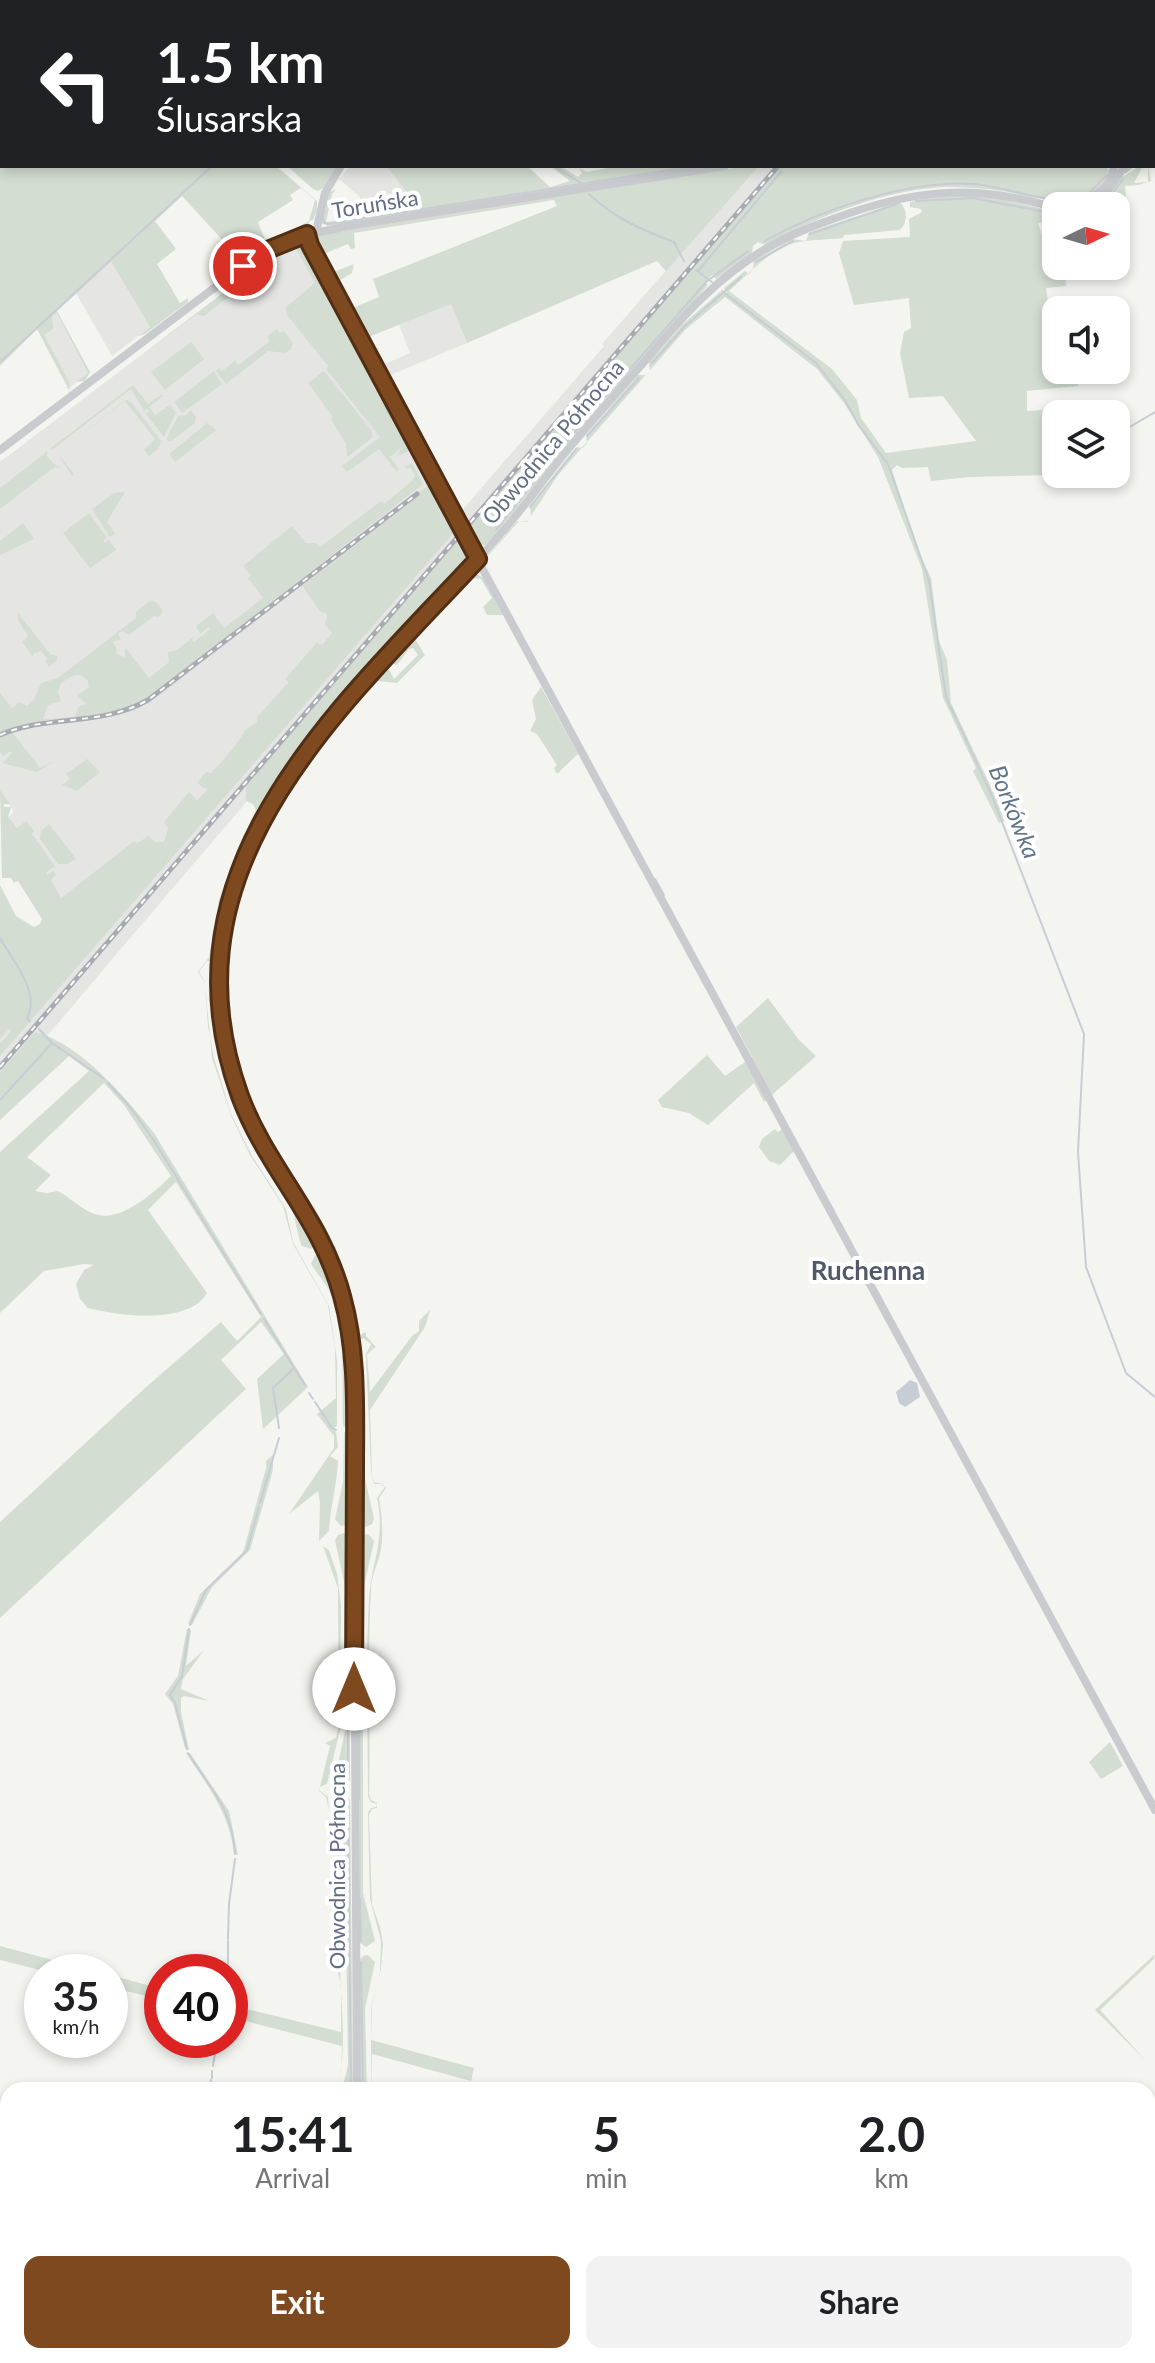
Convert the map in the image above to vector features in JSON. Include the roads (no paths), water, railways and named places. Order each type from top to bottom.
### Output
[{"type":"street","points":[[340,168],[328,187],[311,233],[310,245],[1155,1810]]},
{"type":"street","name":"Toruńska","points":[[0,450],[251,260],[283,243],[311,233],[713,168]]},
{"type":"street","name":"Obwodnica Północna","points":[[1097,192],[1109,181],[1113,168]]},
{"type":"street","points":[[1106,192],[1124,168]]},
{"type":"street","name":"Obwodnica Północna","points":[[357,2082],[355,1399],[351,1337],[337,1279],[320,1238],[263,1147],[238,1091],[229,1061],[222,1015],[221,951],[236,877],[252,838],[275,796],[308,750],[478,559],[679,322],[716,284],[760,252],[818,224],[882,202],[913,195],[973,192],[1042,205]]},
{"type":"waterway","points":[[0,362],[210,168]]},
{"type":"waterway","name":"Borkówka","points":[[556,168],[581,183]]},
{"type":"waterway","points":[[323,217],[324,223],[329,224],[681,168]]},
{"type":"waterway","points":[[1126,172],[1131,168]]},
{"type":"waterway","points":[[698,271],[781,172]]},
{"type":"waterway","points":[[1090,192],[1107,175]]},
{"type":"waterway","points":[[1113,192],[1123,179]]},
{"type":"waterway","points":[[765,241],[838,208],[921,187],[973,184],[1042,198]]},
{"type":"waterway","name":"Borkówka","points":[[589,194],[629,222],[674,242],[684,261]]},
{"type":"waterway","points":[[916,201],[973,198],[1042,211]]},
{"type":"waterway","points":[[810,234],[897,204]]},
{"type":"waterway","points":[[756,262],[793,241]]},
{"type":"waterway","points":[[710,279],[748,251]]},
{"type":"waterway","name":"Borkówka","points":[[696,270],[712,282]]},
{"type":"waterway","points":[[652,363],[684,327],[741,277]]},
{"type":"waterway","points":[[496,530],[566,442],[708,280]]},
{"type":"waterway","name":"Borkówka","points":[[722,291],[816,363],[888,464],[929,581],[946,697],[992,796],[1084,1034],[1078,1152],[1086,1267],[1126,1373],[1155,1397]]},
{"type":"waterway","points":[[587,436],[639,378]]},
{"type":"waterway","points":[[1130,427],[1155,412]]},
{"type":"waterway","points":[[530,507],[576,449]]},
{"type":"waterway","points":[[224,896],[245,837],[262,804],[287,767],[373,663],[466,562]]},
{"type":"waterway","points":[[451,596],[469,577]]},
{"type":"waterway","points":[[397,656],[425,624]]},
{"type":"waterway","points":[[313,753],[383,672]]},
{"type":"waterway","points":[[302,768],[275,810],[253,854],[237,898],[228,944],[225,990],[229,1036],[241,1083],[261,1131],[326,1235]]},
{"type":"waterway","points":[[655,879],[664,895]]},
{"type":"waterway","points":[[220,914],[214,976],[218,1037],[224,1067],[244,1124],[316,1240]]},
{"type":"waterway","points":[[0,938],[28,987],[30,1008],[27,1018],[30,1021]]},
{"type":"waterway","points":[[39,1029],[52,1043],[103,1078]]},
{"type":"waterway","points":[[0,1100],[52,1043]]},
{"type":"waterway","points":[[108,1083],[153,1139],[261,1314]]},
{"type":"waterway","points":[[333,1252],[344,1284],[357,1350],[362,1417],[361,1520]]},
{"type":"waterway","points":[[324,1258],[337,1296],[347,1353],[348,1519]]},
{"type":"waterway","points":[[264,1319],[294,1368],[273,1388],[279,1428]]},
{"type":"waterway","points":[[295,1369],[305,1385]]},
{"type":"waterway","points":[[309,1393],[313,1399]]},
{"type":"waterway","points":[[315,1402],[336,1430]]},
{"type":"waterway","points":[[260,1503],[279,1438]]},
{"type":"waterway","points":[[190,1625],[206,1590],[247,1550],[259,1507]]},
{"type":"waterway","points":[[348,1540],[348,1780]]},
{"type":"waterway","points":[[359,1799],[361,1541]]},
{"type":"waterway","points":[[187,1749],[170,1695],[182,1676],[189,1629]]},
{"type":"waterway","points":[[188,1753],[225,1812],[235,1854]]},
{"type":"waterway","points":[[348,1800],[351,2082]]},
{"type":"waterway","points":[[228,1939],[235,1859]]},
{"type":"waterway","points":[[360,1898],[361,1941]]},
{"type":"waterway","points":[[228,1941],[228,1954]]},
{"type":"waterway","points":[[361,1962],[363,2082]]},
{"type":"waterway","points":[[213,2066],[214,2058]]},
{"type":"waterway","points":[[212,2071],[212,2078]]},
{"type":"railway","points":[[0,1067],[776,168]]},
{"type":"railway","points":[[0,735],[37,724],[112,714],[148,700],[417,494]]},
{"type":"district","name":"Ruchenna","points":[[868,1271]]}]
